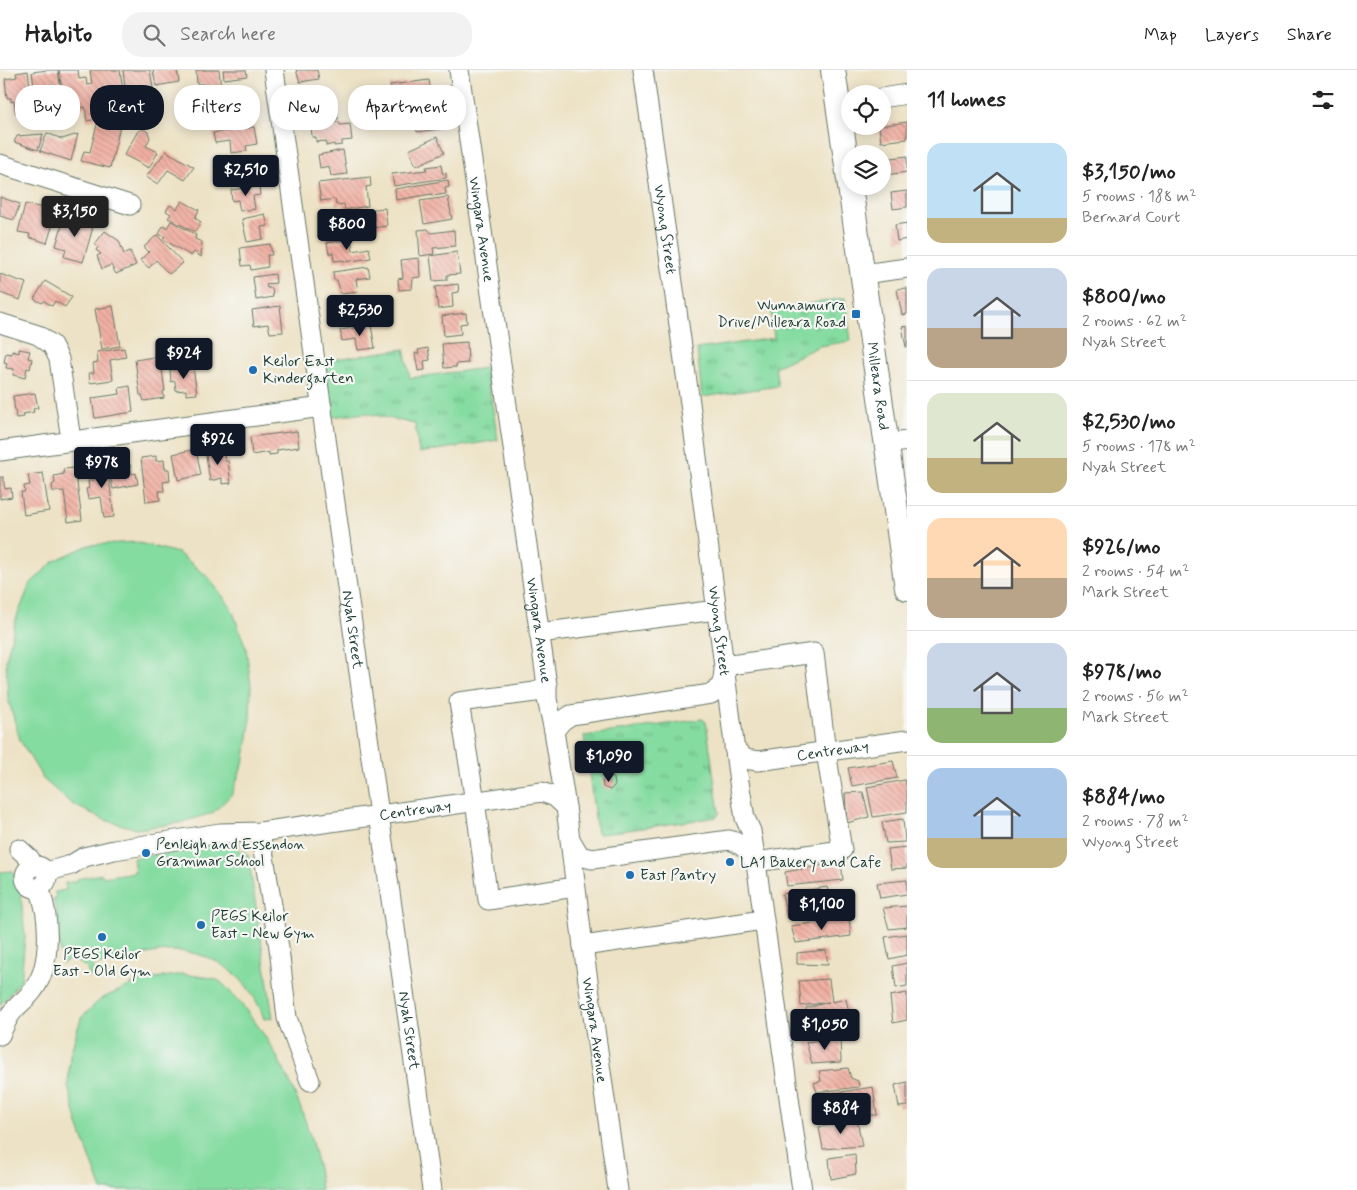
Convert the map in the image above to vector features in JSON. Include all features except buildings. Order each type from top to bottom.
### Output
[{"type":"main road","name":"Milleara Road","points":[[834,70],[841,94]]},
{"type":"main road","name":"Milleara Road","points":[[851,195],[863,274],[897,443],[907,588]]},
{"type":"street","name":"Nyah Street","points":[[274,70],[432,1190]]},
{"type":"street","name":"Wingara Avenue","points":[[459,70],[547,686],[547,699],[554,730],[571,841],[575,887],[618,1190]]},
{"type":"street","name":"Wyong Street","points":[[643,70],[690,403],[734,748],[745,818],[751,831],[802,1190]]},
{"type":"street","points":[[891,97],[907,94]]},
{"type":"street","points":[[0,164],[130,205]]},
{"type":"street","points":[[863,274],[907,268]]},
{"type":"street","points":[[0,323],[38,335],[52,345],[59,358],[71,440]]},
{"type":"street","points":[[0,451],[322,407]]},
{"type":"street","points":[[538,633],[716,610]]},
{"type":"street","points":[[554,730],[571,715],[711,694],[723,682],[724,666],[814,653],[826,752],[842,850],[755,862],[747,849],[740,843],[729,840],[588,859],[580,856],[571,841]]},
{"type":"street","points":[[571,715],[560,710],[553,702],[547,686],[535,692],[459,702],[488,900],[575,887],[582,866],[588,859]]},
{"type":"street","points":[[704,696],[712,696],[718,699],[729,710]]},
{"type":"street","name":"Centreway","points":[[758,761],[907,740]]},
{"type":"street","points":[[734,748],[745,759],[758,761]]},
{"type":"street","points":[[739,782],[746,769],[758,761]]},
{"type":"street","points":[[560,771],[551,784],[542,792],[555,797],[566,807]]},
{"type":"street","name":"Centreway","points":[[39,876],[71,865],[84,857],[114,850],[220,833],[260,832],[542,792]]},
{"type":"street","points":[[729,840],[738,832],[745,818]]},
{"type":"street","points":[[260,832],[279,948],[287,1018],[310,1081]]},
{"type":"street","points":[[0,1035],[12,1012],[35,989],[42,975],[47,949],[47,933],[39,876],[30,859],[19,849]]},
{"type":"street","points":[[583,946],[763,920]]},
{"type":"green space","points":[[845,298],[851,341],[819,346],[775,367],[778,386],[702,397],[697,349],[774,338],[771,310]]},
{"type":"green space","points":[[404,349],[410,378],[486,368],[498,440],[419,453],[415,424],[366,413],[331,417],[323,361]]},
{"type":"green space","points":[[135,542],[178,553],[207,576],[231,607],[246,648],[251,686],[250,723],[245,758],[232,794],[213,813],[179,823],[137,829],[105,820],[72,804],[43,779],[20,740],[8,698],[6,660],[16,619],[30,584],[54,561],[89,545]]},
{"type":"green space","points":[[702,719],[706,722],[719,813],[717,817],[601,834],[597,833],[584,736]]},
{"type":"green space","name":"PEGS Keilor East - New Gym","points":[[239,841],[239,852],[245,851],[246,856],[248,855],[273,1018],[264,1019],[251,992],[241,980],[218,962],[205,956],[175,951],[162,951],[126,958],[126,960],[93,965],[94,975],[86,977],[89,973],[88,969],[73,958],[62,964],[55,921],[59,920],[53,900],[56,900],[55,892],[66,890],[65,883],[102,874],[103,877],[135,872],[133,858]]},
{"type":"green space","points":[[13,871],[20,887],[25,937],[21,980],[0,1006],[0,872]]},
{"type":"green space","points":[[183,974],[209,978],[221,983],[250,1015],[265,1037],[292,1087],[302,1113],[311,1139],[321,1190],[102,1190],[78,1125],[68,1086],[70,1055],[81,1018],[101,999],[142,980]]},
{"type":"place","name":"Wunnamurra Drive/Milleara Road","points":[[856,314]]},
{"type":"place","name":"Keilor East Kindergarten","points":[[253,370]]},
{"type":"place","name":"Penleigh and Essendon Grammar School","points":[[146,853]]},
{"type":"place","name":"LA1 Bakery and Cafe","points":[[730,862]]},
{"type":"place","name":"East Pantry","points":[[630,875]]},
{"type":"place","name":"PEGS Keilor East - New Gym","points":[[201,925]]},
{"type":"place","name":"PEGS Keilor East - Old Gym","points":[[102,937]]}]
